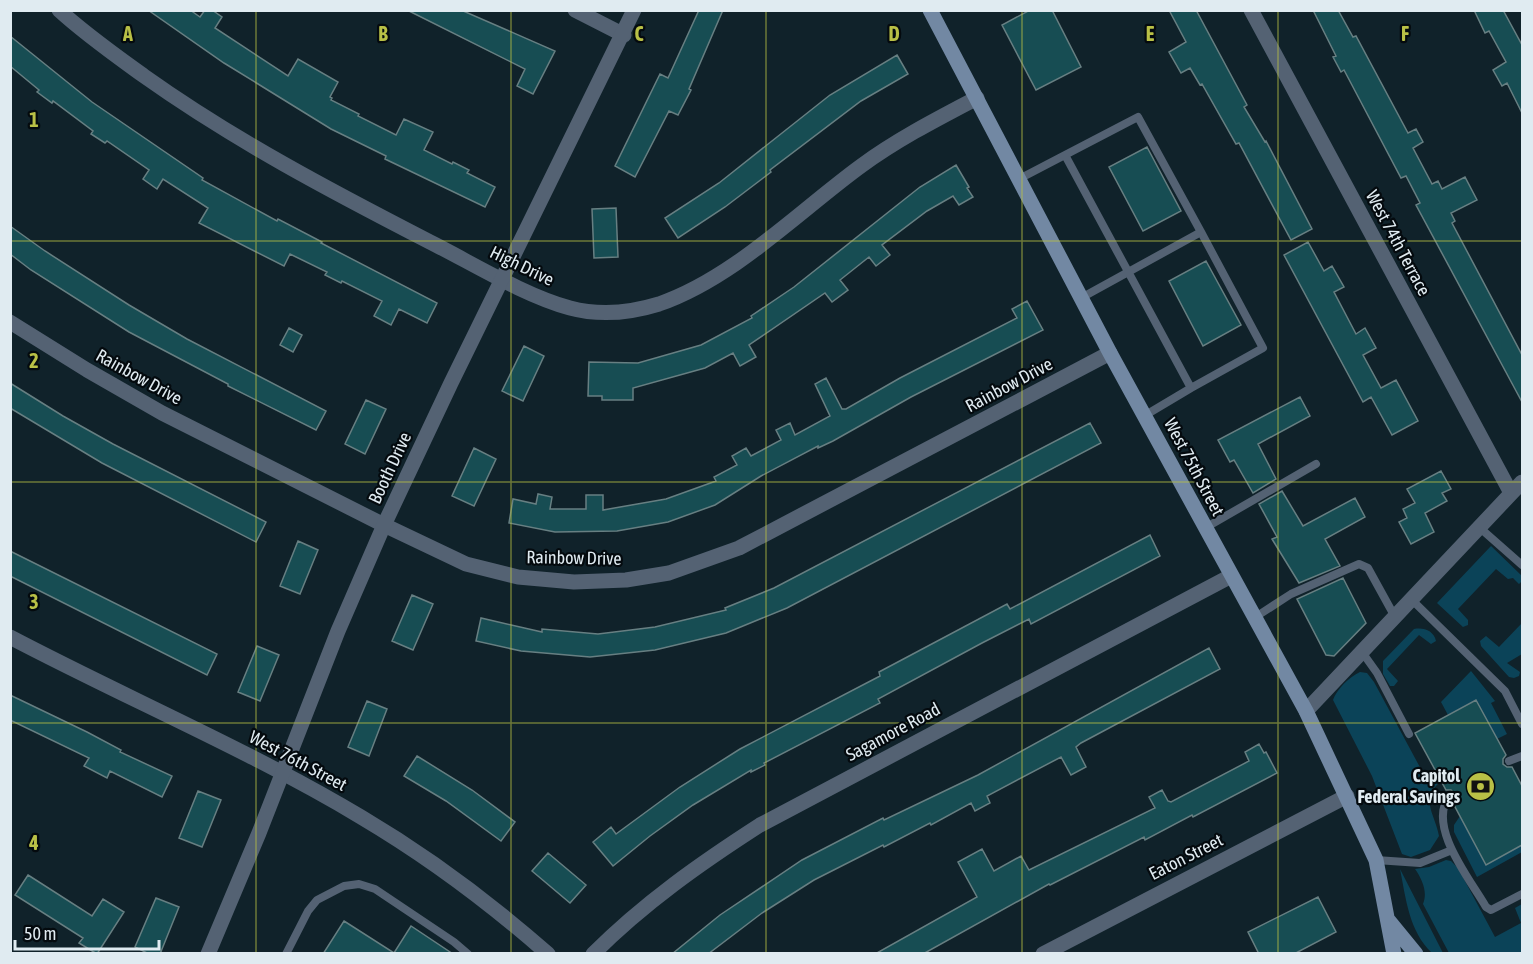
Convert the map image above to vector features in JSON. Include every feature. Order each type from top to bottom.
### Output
[{"type":"main road","name":"West 75th Street","points":[[930,10],[1110,353],[1306,711],[1376,860],[1394,954]]},
{"type":"main road","points":[[1388,920],[1416,954]]},
{"type":"street","name":"High Drive","points":[[59,10],[182,103],[308,179],[502,279],[554,303],[593,312],[636,310],[661,303],[709,281],[768,240],[861,166],[904,136],[977,98]]},
{"type":"street","points":[[575,10],[624,35]]},
{"type":"street","name":"Booth Drive","points":[[208,954],[259,833],[338,631],[384,525],[450,383],[624,35],[634,10]]},
{"type":"street","name":"West 74th Terrace","points":[[1251,10],[1511,493]]},
{"type":"street","name":"Rainbow Drive","points":[[10,322],[162,413],[466,564],[518,577],[574,582],[626,580],[669,573],[740,548],[1110,353]]},
{"type":"street","points":[[1306,711],[1522,482]]},
{"type":"street","name":"Sagamore Road","points":[[593,954],[635,914],[695,867],[760,825],[1231,576]]},
{"type":"street","name":"West 76th Street","points":[[10,637],[282,773],[361,816],[462,884],[548,954]]},
{"type":"street","name":"Eaton Street","points":[[1043,954],[1347,796]]},
{"type":"lane","points":[[1019,178],[1138,117],[1263,348],[1144,416]]},
{"type":"lane","points":[[1065,155],[1191,388]]},
{"type":"lane","points":[[1081,298],[1200,232]]},
{"type":"lane","points":[[1204,528],[1316,464]]},
{"type":"lane","points":[[1480,528],[1522,565]]},
{"type":"lane","points":[[1254,618],[1292,594],[1359,564],[1368,568],[1395,617]]},
{"type":"lane","points":[[1412,600],[1505,692],[1522,724]]},
{"type":"lane","points":[[1362,652],[1377,673],[1409,734]]},
{"type":"lane","points":[[1509,761],[1522,756]]},
{"type":"lane","points":[[1449,796],[1445,801],[1444,830],[1452,850],[1486,907],[1496,908],[1522,894]]},
{"type":"lane","points":[[1376,860],[1420,863],[1452,850]]},
{"type":"lane","points":[[286,954],[304,916],[317,900],[344,886],[359,884],[375,889],[454,942],[468,954]]},
{"type":"shaded area","points":[[1491,546],[1522,576],[1522,581],[1519,584],[1513,578],[1508,579],[1496,569],[1458,609],[1468,620],[1468,625],[1463,627],[1437,603]]},
{"type":"shaded area","points":[[1522,623],[1522,654],[1507,663],[1520,672],[1519,676],[1514,678],[1509,677],[1481,646],[1480,641],[1486,636],[1499,647]]},
{"type":"shaded area","points":[[1414,629],[1428,630],[1436,641],[1431,644],[1419,635],[1387,669],[1398,681],[1394,686],[1390,686],[1383,674],[1383,661]]},
{"type":"shaded area","points":[[1471,671],[1495,701],[1491,703],[1507,734],[1497,739],[1476,700],[1448,715],[1441,702]]},
{"type":"shaded area","points":[[1360,672],[1367,673],[1374,682],[1429,784],[1440,779],[1441,781],[1434,788],[1430,801],[1439,836],[1430,850],[1411,857],[1402,854],[1372,776],[1333,700],[1344,684]]},
{"type":"shaded area","points":[[1460,816],[1486,865],[1522,845],[1522,852],[1477,877],[1454,832],[1454,825]]},
{"type":"shaded area","points":[[1446,860],[1451,861],[1458,868],[1495,937],[1521,923],[1515,908],[1522,904],[1522,953],[1449,953],[1423,904],[1425,895],[1423,886],[1415,869],[1429,867]]},
{"type":"shaded area","points":[[1400,869],[1443,953],[1432,953],[1418,935],[1407,903]]},
{"type":"building","points":[[148,10],[190,10],[200,17],[205,10],[212,10],[222,17],[215,28],[288,76],[298,59],[338,82],[330,97],[331,100],[359,114],[358,116],[396,135],[404,119],[433,132],[424,150],[469,170],[467,173],[495,187],[485,207],[385,159],[386,156],[331,129],[224,63]]},
{"type":"building","points":[[407,10],[461,10],[555,51],[533,94],[517,86],[525,69]]},
{"type":"building","points":[[699,10],[723,10],[689,89],[691,90],[678,115],[669,111],[635,177],[615,166],[660,74],[668,78]]},
{"type":"building","points":[[1030,10],[1052,10],[1081,67],[1036,90],[1002,25]]},
{"type":"building","points":[[1169,10],[1196,10],[1247,105],[1244,107],[1266,141],[1312,229],[1291,240],[1239,143],[1236,144],[1202,84],[1200,85],[1190,68],[1181,73],[1169,52],[1186,42]]},
{"type":"building","points":[[1313,10],[1338,10],[1353,37],[1356,36],[1408,133],[1416,129],[1423,142],[1413,148],[1432,184],[1438,181],[1442,189],[1465,177],[1477,200],[1451,213],[1455,221],[1452,223],[1522,355],[1522,402],[1416,205],[1420,203],[1406,176],[1401,178],[1344,70],[1341,72],[1333,57],[1336,56]]},
{"type":"building","points":[[1474,10],[1503,10],[1522,45],[1522,113],[1507,83],[1502,86],[1493,70],[1506,62],[1489,31],[1485,33]]},
{"type":"building","points":[[10,36],[92,102],[203,178],[202,180],[437,303],[427,323],[399,309],[391,325],[374,316],[382,301],[325,275],[327,272],[290,254],[284,266],[199,223],[208,208],[163,179],[157,189],[143,179],[149,170],[107,141],[105,143],[91,134],[93,131],[37,92],[39,90],[10,66]]},
{"type":"building","points":[[897,55],[908,74],[861,101],[725,207],[678,238],[665,218],[719,183],[830,95]]},
{"type":"building","points":[[1147,147],[1181,211],[1143,231],[1109,167]]},
{"type":"building","points":[[956,165],[973,197],[959,205],[953,196],[927,211],[882,245],[890,255],[876,266],[869,257],[840,280],[848,290],[832,302],[825,293],[749,345],[756,357],[740,366],[733,353],[705,368],[633,388],[633,400],[602,400],[602,396],[588,396],[589,362],[638,363],[701,345],[752,318],[751,316],[794,287],[920,187]]},
{"type":"building","points":[[616,208],[618,257],[594,258],[592,209]]},
{"type":"building","points":[[10,226],[129,305],[187,339],[326,411],[316,430],[228,386],[129,332],[31,270],[10,254]]},
{"type":"building","points":[[1308,242],[1324,271],[1332,266],[1344,287],[1334,292],[1356,334],[1365,328],[1376,348],[1363,355],[1381,388],[1396,380],[1418,421],[1392,435],[1371,397],[1363,402],[1284,255]]},
{"type":"building","points":[[1206,261],[1241,325],[1203,346],[1169,281]]},
{"type":"building","points":[[1027,301],[1043,330],[911,397],[833,441],[818,448],[818,446],[761,476],[715,505],[668,522],[617,531],[555,532],[509,523],[513,499],[536,504],[538,494],[552,497],[550,509],[586,509],[586,495],[603,495],[603,510],[666,499],[716,481],[714,477],[737,465],[732,456],[746,448],[751,456],[781,440],[776,430],[790,423],[795,435],[830,416],[815,384],[826,378],[842,409],[846,409],[900,378],[1017,318],[1012,309]]},
{"type":"building","points":[[289,328],[302,335],[293,352],[280,345]]},
{"type":"building","points":[[524,346],[544,356],[523,401],[502,391]]},
{"type":"building","points":[[10,383],[113,444],[266,522],[256,542],[102,463],[10,408]]},
{"type":"building","points":[[1300,397],[1310,416],[1258,444],[1276,479],[1253,493],[1234,460],[1230,462],[1218,440]]},
{"type":"building","points":[[366,400],[386,409],[365,454],[345,444]]},
{"type":"building","points":[[1090,423],[1101,443],[787,608],[726,633],[655,650],[590,657],[521,651],[476,641],[481,618],[542,632],[542,629],[598,634],[655,627],[726,610],[725,608],[774,588]]},
{"type":"building","points":[[474,448],[496,459],[474,506],[452,496]]},
{"type":"building","points":[[1441,471],[1451,489],[1442,493],[1447,501],[1425,513],[1434,532],[1411,544],[1399,522],[1407,518],[1403,509],[1415,503],[1407,489]]},
{"type":"building","points":[[1282,491],[1303,526],[1355,498],[1365,517],[1325,539],[1340,566],[1299,583],[1272,539],[1277,537],[1259,504]]},
{"type":"building","points":[[1150,535],[1160,556],[1031,624],[1029,619],[982,643],[878,699],[880,703],[764,763],[765,765],[751,772],[751,770],[693,805],[613,866],[593,842],[611,827],[616,834],[680,787],[740,749],[880,676],[879,672],[1007,604],[1010,609]]},
{"type":"building","points":[[298,541],[318,550],[300,594],[280,586]]},
{"type":"building","points":[[10,551],[217,654],[207,675],[10,576]]},
{"type":"building","points":[[1343,578],[1366,623],[1334,656],[1326,655],[1297,599]]},
{"type":"building","points":[[412,595],[433,604],[413,650],[392,641]]},
{"type":"building","points":[[257,646],[279,655],[260,701],[238,692]]},
{"type":"building","points":[[1209,648],[1220,669],[1081,743],[1076,747],[1086,767],[1071,775],[1061,757],[987,796],[990,803],[975,811],[971,803],[931,825],[930,823],[884,847],[883,845],[814,880],[762,913],[708,954],[672,954],[720,915],[802,860],[883,818],[884,820],[978,775]]},
{"type":"building","points":[[10,695],[172,776],[162,797],[110,771],[107,778],[84,766],[89,758],[10,720]]},
{"type":"building","points":[[1476,700],[1506,755],[1503,764],[1512,767],[1522,786],[1522,845],[1486,865],[1453,803],[1454,793],[1446,790],[1415,733]]},
{"type":"building","points":[[367,701],[387,709],[369,756],[348,747]]},
{"type":"building","points":[[1259,744],[1277,773],[1193,817],[1192,815],[1145,840],[1144,837],[1049,884],[923,954],[875,954],[977,897],[958,862],[982,849],[994,871],[1021,856],[1029,870],[1155,808],[1149,797],[1162,790],[1171,802],[1249,761],[1245,752]]},
{"type":"building","points":[[417,756],[472,790],[515,822],[501,841],[446,801],[404,776]]},
{"type":"building","points":[[198,791],[221,800],[202,847],[179,838]]},
{"type":"building","points":[[548,853],[586,885],[570,903],[532,871]]},
{"type":"building","points":[[28,875],[92,916],[103,899],[124,912],[97,954],[79,943],[83,938],[15,895]]},
{"type":"building","points":[[1318,897],[1336,932],[1294,954],[1259,954],[1248,932]]},
{"type":"building","points":[[156,898],[179,907],[160,954],[149,954],[135,947]]},
{"type":"building","points":[[344,921],[394,953],[411,926],[453,954],[323,954]]},
{"type":"place","name":"Capitol Federal Savings","points":[[1481,786]]}]
